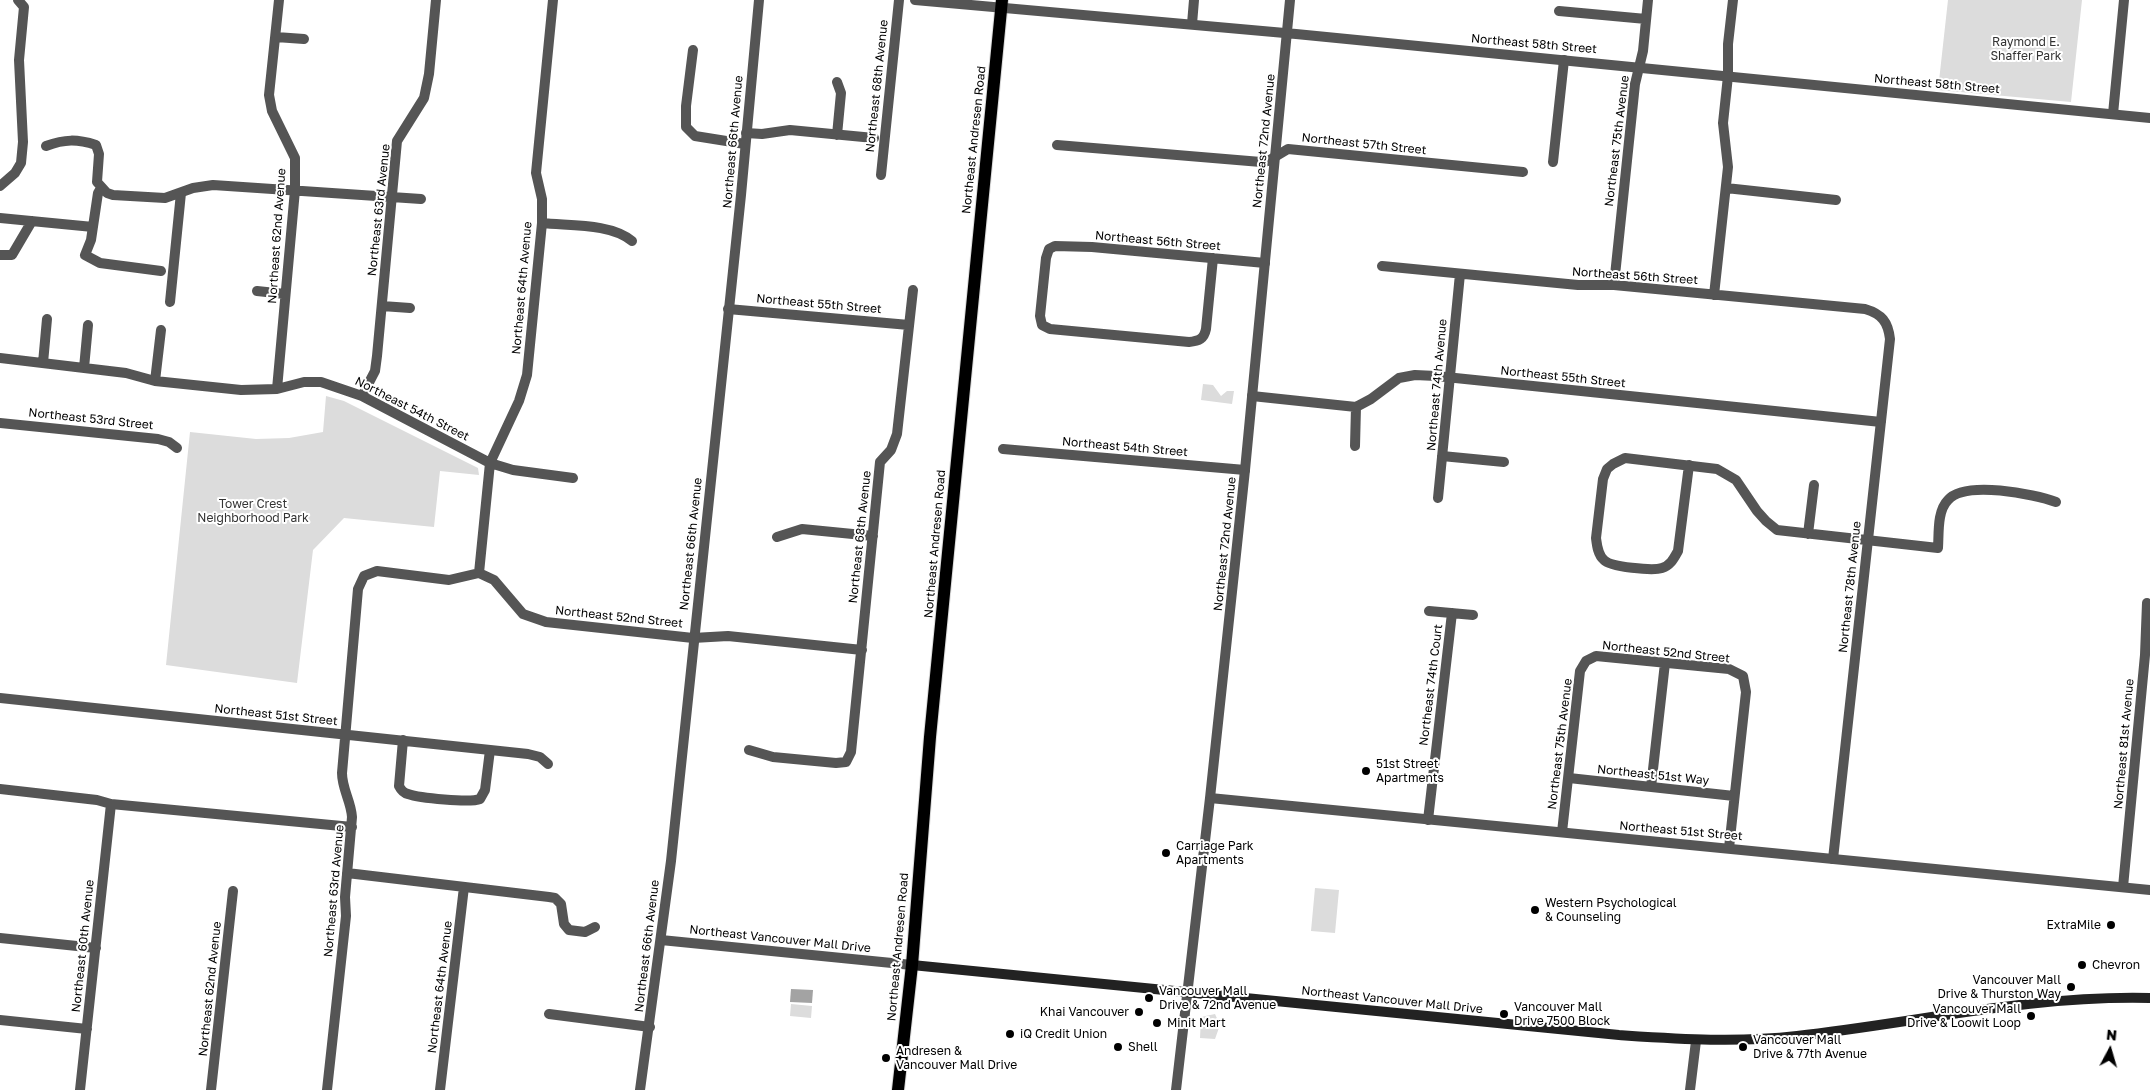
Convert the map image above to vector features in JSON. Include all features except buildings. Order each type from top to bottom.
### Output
[{"type":"main road","name":"Northeast Andresen Road","points":[[898,1090],[912,965],[930,737],[1001,4]]},
{"type":"main road","name":"Northeast Vancouver Mall Drive","points":[[912,965],[1696,1041],[1796,1036],[2085,999],[2150,998]]},
{"type":"street","points":[[0,186],[15,174],[21,163],[24,142],[19,60],[24,7],[18,0]]},
{"type":"street","name":"Northeast 62nd Avenue","points":[[277,389],[295,190],[295,158],[272,111],[269,95],[279,0]]},
{"type":"street","name":"Northeast 63rd Avenue","points":[[362,396],[374,371],[397,141],[424,98],[429,74],[436,0]]},
{"type":"street","name":"Northeast 64th Avenue","points":[[479,573],[490,463],[519,401],[526,375],[542,223],[542,198],[536,173],[553,0]]},
{"type":"street","name":"Northeast 66th Avenue","points":[[640,1090],[650,1027],[671,859],[759,0]]},
{"type":"street","name":"Northeast 68th Avenue","points":[[881,175],[899,0]]},
{"type":"street","name":"Northeast 58th Street","points":[[915,0],[1001,4],[2150,118]]},
{"type":"street","points":[[1192,24],[1194,0]]},
{"type":"street","name":"Northeast 72nd Avenue","points":[[1176,1090],[1245,470],[1290,0]]},
{"type":"street","name":"Northeast 75th Avenue","points":[[1614,285],[1635,84],[1648,0]]},
{"type":"street","points":[[1714,295],[1728,166],[1723,123],[1733,0]]},
{"type":"street","points":[[2113,114],[2124,0]]},
{"type":"street","points":[[1560,11],[1646,19]]},
{"type":"street","points":[[276,36],[304,39]]},
{"type":"street","points":[[693,50],[686,106],[686,127],[694,134],[745,144]]},
{"type":"street","points":[[1553,162],[1564,60]]},
{"type":"street","points":[[837,82],[841,93],[837,135]]},
{"type":"street","points":[[746,134],[790,130],[874,138]]},
{"type":"street","points":[[46,146],[64,140],[96,145],[99,154],[98,182],[101,188],[113,195],[154,199],[165,198],[193,188],[213,185],[421,199]]},
{"type":"street","name":"Northeast 57th Street","points":[[1057,145],[1260,162],[1268,161],[1288,149],[1523,172]]},
{"type":"street","points":[[101,188],[98,193],[93,227],[85,255],[100,263],[161,272]]},
{"type":"street","points":[[1726,188],[1836,200]]},
{"type":"street","points":[[170,302],[181,193]]},
{"type":"street","points":[[0,218],[93,227]]},
{"type":"street","points":[[0,255],[12,255],[32,221]]},
{"type":"street","points":[[542,223],[609,229],[620,233],[632,241]]},
{"type":"street","name":"Northeast 56th Street","points":[[1213,258],[1206,329],[1202,338],[1189,342],[1050,329],[1042,325],[1040,318],[1046,258],[1049,249],[1055,246],[1092,247],[1213,258],[1265,263]]},
{"type":"street","name":"Northeast 56th Street","points":[[1382,266],[1578,285],[1614,285],[1865,310],[1875,312],[1884,319]]},
{"type":"street","name":"Northeast 74th Avenue","points":[[1438,498],[1460,274]]},
{"type":"street","name":"Northeast 68th Avenue","points":[[750,750],[774,757],[836,763],[846,762],[851,752],[880,462],[892,450],[897,434],[913,290]]},
{"type":"street","points":[[257,291],[285,294]]},
{"type":"street","points":[[382,306],[410,308]]},
{"type":"street","name":"Northeast 55th Street","points":[[728,309],[909,325]]},
{"type":"street","points":[[43,363],[47,318]]},
{"type":"street","name":"Northeast 78th Avenue","points":[[1834,859],[1890,339],[1884,319]]},
{"type":"street","points":[[84,368],[88,325]]},
{"type":"street","points":[[155,381],[161,330]]},
{"type":"street","name":"Northeast 54th Street","points":[[0,358],[126,373],[155,381],[241,390],[277,389],[304,382],[321,382],[362,396],[490,463],[513,470],[573,478]]},
{"type":"street","name":"Northeast 55th Street","points":[[1356,407],[1371,399],[1399,378],[1415,375],[1450,377],[1881,422]]},
{"type":"street","points":[[1252,396],[1356,407],[1355,446]]},
{"type":"street","name":"Northeast 53rd Street","points":[[0,423],[158,439],[169,442],[178,448]]},
{"type":"street","name":"Northeast 54th Street","points":[[1003,449],[1245,470]]},
{"type":"street","points":[[1442,456],[1504,462]]},
{"type":"street","points":[[1689,465],[1678,551],[1672,562],[1661,568],[1638,568],[1610,564],[1603,560],[1596,538],[1603,479],[1607,469],[1626,458],[1689,465],[1717,469],[1736,480],[1766,521],[1778,530],[1938,548],[1942,509],[1948,499],[1960,491],[1972,490],[2037,496],[2056,502]]},
{"type":"street","points":[[1808,534],[1814,485]]},
{"type":"street","points":[[778,537],[802,529],[872,536]]},
{"type":"street","name":"Northeast 63rd Avenue","points":[[327,1090],[346,916],[345,897],[352,827],[352,808],[342,781],[358,590],[364,576],[377,571],[450,580],[479,573]]},
{"type":"street","name":"Northeast 52nd Street","points":[[479,573],[494,580],[523,614],[546,622],[694,638],[728,636],[862,650]]},
{"type":"street","name":"Northeast 81st Avenue","points":[[2123,888],[2145,655],[2147,603]]},
{"type":"street","name":"Northeast 74th Court","points":[[1429,611],[1472,615]]},
{"type":"street","name":"Northeast 74th Court","points":[[1428,820],[1452,613]]},
{"type":"street","name":"Northeast 52nd Street","points":[[1586,661],[1596,656],[1729,669],[1743,676],[1746,692],[1734,796]]},
{"type":"street","name":"Northeast 75th Avenue","points":[[1562,832],[1580,671],[1586,661]]},
{"type":"street","points":[[1651,787],[1666,663]]},
{"type":"street","name":"Northeast 51st Street","points":[[0,698],[534,755],[548,764]]},
{"type":"street","points":[[403,740],[399,786],[401,790],[410,795],[469,801],[480,799],[485,790],[490,750]]},
{"type":"street","name":"Northeast 51st Way","points":[[1569,778],[1734,796]]},
{"type":"street","points":[[0,789],[97,800],[111,804],[352,827]]},
{"type":"street","points":[[1729,848],[1734,796]]},
{"type":"street","name":"Northeast 51st Street","points":[[1210,798],[2150,890]]},
{"type":"street","name":"Northeast 60th Avenue","points":[[80,1090],[111,804]]},
{"type":"street","points":[[347,873],[555,898],[561,904],[564,924],[569,930],[585,932],[595,927]]},
{"type":"street","name":"Northeast 64th Avenue","points":[[440,1090],[464,887]]},
{"type":"street","name":"Northeast 62nd Avenue","points":[[211,1090],[233,891]]},
{"type":"street","points":[[0,938],[96,948]]},
{"type":"street","name":"Northeast Vancouver Mall Drive","points":[[661,940],[912,965]]},
{"type":"street","points":[[549,1014],[650,1027]]},
{"type":"street","points":[[0,1020],[87,1029]]},
{"type":"street","points":[[1690,1090],[1696,1041]]},
{"type":"green space","name":"Raymond E. Shaffer Park","points":[[1948,0],[2082,0],[2071,102],[1938,90]]},
{"type":"green space","points":[[1203,384],[1213,385],[1221,396],[1227,391],[1234,391],[1232,404],[1201,400]]},
{"type":"green space","name":"Tower Crest Neighborhood Park","points":[[326,396],[344,401],[478,468],[479,475],[440,471],[434,527],[344,518],[313,550],[297,683],[166,665],[190,432],[256,439],[289,438],[323,432]]},
{"type":"green space","points":[[1315,888],[1339,890],[1335,933],[1311,931]]},
{"type":"green space","points":[[791,1004],[812,1006],[811,1018],[790,1016]]},
{"type":"green space","points":[[1215,1014],[1220,1025],[1215,1039],[1200,1038],[1201,1017]]},
{"type":"shaded area","points":[[791,989],[813,990],[812,1003],[790,1002]]},
{"type":"place","name":"51st Street Apartments","points":[[1366,771]]},
{"type":"place","name":"Carriage Park Apartments","points":[[1166,853]]},
{"type":"place","name":"Western Psychological & Counseling","points":[[1535,910]]},
{"type":"place","name":"ExtraMile","points":[[2111,925]]},
{"type":"place","name":"Chevron","points":[[2082,965]]},
{"type":"place","name":"Vancouver Mall Drive & Thurston Way","points":[[2071,987]]},
{"type":"place","name":"Vancouver Mall Drive & 72nd Avenue","points":[[1149,998]]},
{"type":"place","name":"Khai Vancouver","points":[[1139,1012]]},
{"type":"place","name":"Vancouver Mall Drive 7500 Block","points":[[1504,1014]]},
{"type":"place","name":"Vancouver Mall Drive & Loowit Loop","points":[[2031,1016]]},
{"type":"place","name":"Minit Mart","points":[[1157,1023]]},
{"type":"place","name":"iQ Credit Union","points":[[1010,1034]]},
{"type":"place","name":"Shell","points":[[1118,1047]]},
{"type":"place","name":"Vancouver Mall Drive & 77th Avenue","points":[[1743,1047]]},
{"type":"place","name":"Andresen & Vancouver Mall Drive","points":[[886,1058]]}]
